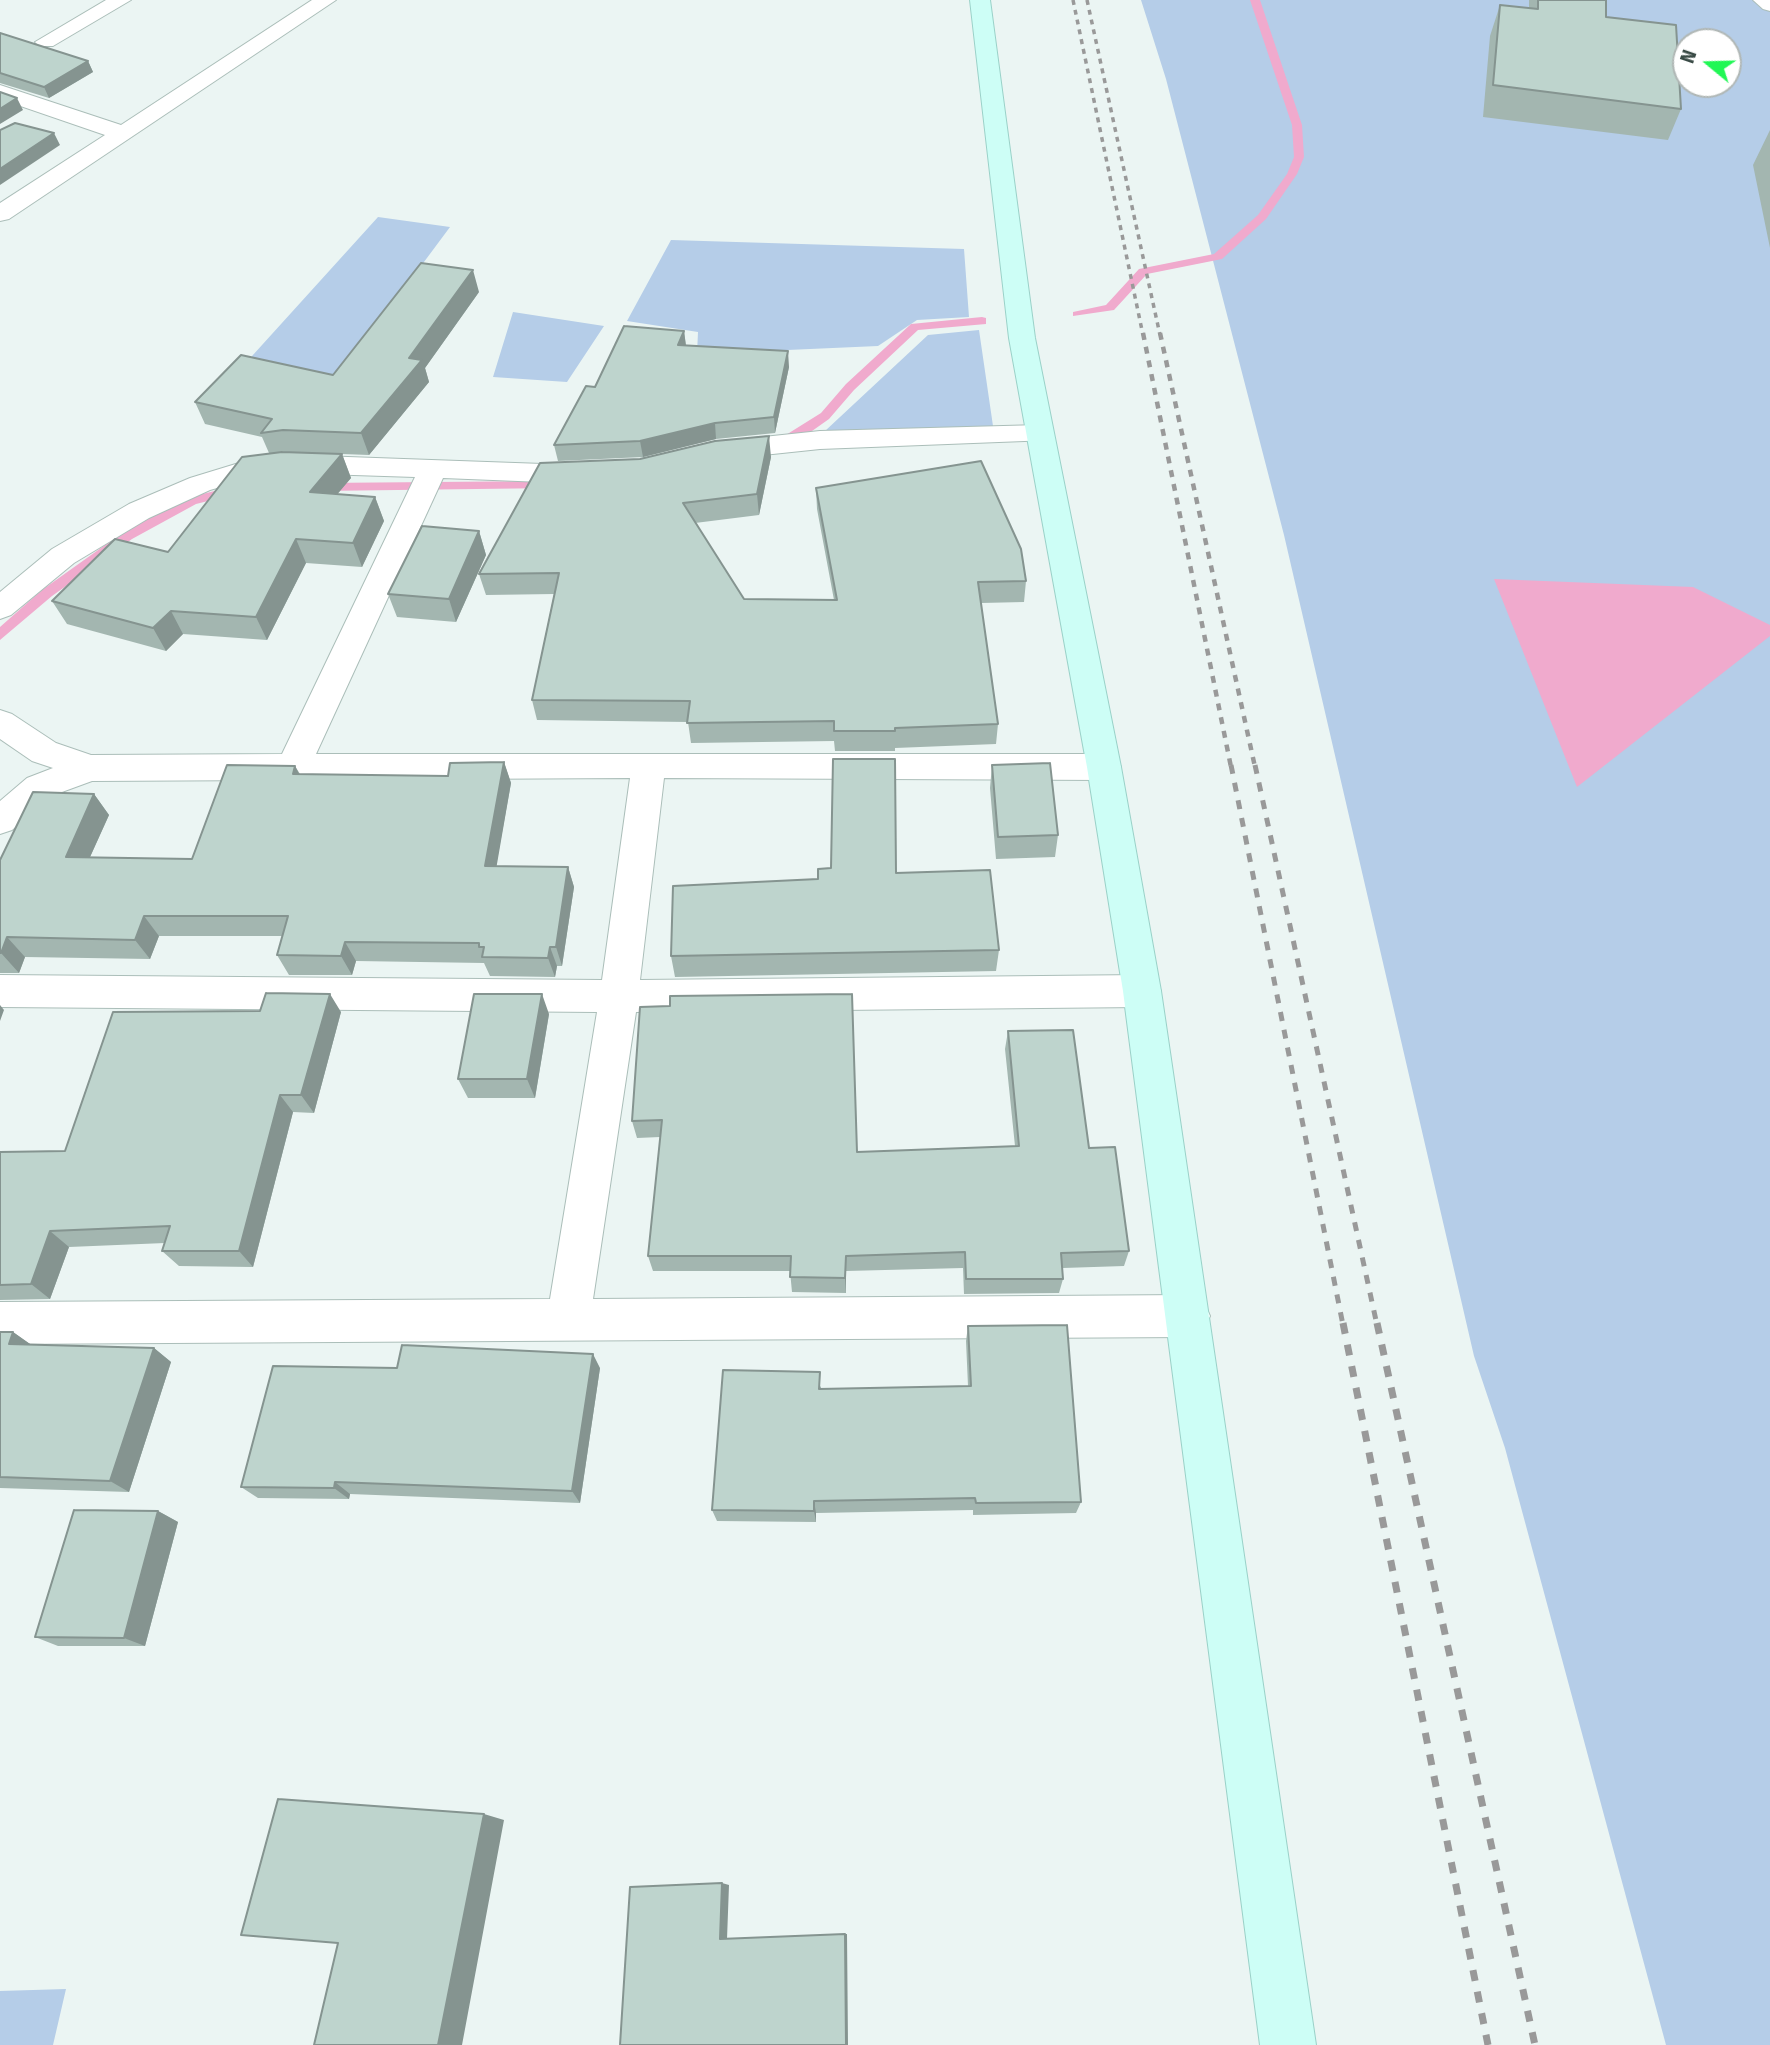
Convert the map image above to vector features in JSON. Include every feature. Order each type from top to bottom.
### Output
[{"type":"street","points":[[46,42],[121,0]]},
{"type":"street","points":[[0,214],[326,0]]},
{"type":"street","points":[[980,0],[1022,338],[1104,767],[1142,991],[1288,2045]]},
{"type":"street","points":[[1763,0],[1770,5]]},
{"type":"street","points":[[0,92],[44,109],[123,133]]},
{"type":"street","points":[[22,123],[44,109]]},
{"type":"street","points":[[693,457],[717,451],[820,440],[1040,434]]},
{"type":"street","points":[[0,608],[74,550],[139,510],[200,484],[249,469],[292,464],[543,473],[618,470]]},
{"type":"street","points":[[293,767],[433,469]]},
{"type":"street","points":[[0,722],[44,752],[90,768],[649,765],[1104,767]]},
{"type":"street","points":[[568,1320],[619,996],[649,765]]},
{"type":"street","points":[[0,821],[39,787],[90,768]]},
{"type":"street","points":[[0,991],[619,996],[1142,991]]},
{"type":"street","points":[[0,1323],[1188,1316]]},
{"type":"shaded area","points":[[1141,0],[1763,0],[1770,5],[1770,2045],[1666,2045],[1505,1448],[1474,1356],[1284,535],[1166,79]]},
{"type":"shaded area","points":[[378,217],[450,227],[334,383],[243,366]]},
{"type":"shaded area","points":[[671,240],[964,249],[969,317],[917,320],[878,346],[697,354],[698,332],[627,321]]},
{"type":"shaded area","points":[[513,312],[604,326],[567,382],[493,377]]},
{"type":"shaded area","points":[[979,330],[993,426],[825,431],[928,335]]},
{"type":"shaded area","points":[[1494,579],[1693,587],[1770,625],[1770,636],[1577,787]]},
{"type":"shaded area","points":[[66,1989],[53,2045],[0,2045],[0,1991]]},
{"type":"building","points":[[1538,0],[1606,0],[1606,17],[1676,25],[1676,28],[1672,28],[1672,98],[1680,98],[1681,109],[1493,85],[1500,5],[1538,9]]},
{"type":"building","points":[[0,33],[88,61],[44,87],[0,73]]},
{"type":"building","points":[[0,92],[17,98],[0,109]]},
{"type":"building","points":[[15,123],[54,133],[0,169],[0,130]]},
{"type":"building","points":[[421,263],[473,270],[409,358],[422,360],[361,433],[283,430],[261,433],[272,419],[195,402],[241,355],[333,375]]},
{"type":"building","points":[[624,326],[684,331],[678,345],[788,351],[774,417],[715,423],[640,441],[554,445],[586,386],[595,387]]},
{"type":"building","points":[[769,436],[757,494],[683,503],[744,599],[837,600],[816,488],[981,461],[1021,549],[1026,581],[978,582],[998,724],[895,728],[895,731],[834,731],[834,721],[687,723],[690,701],[532,700],[559,573],[479,574],[540,463],[640,459],[715,441]]},
{"type":"building","points":[[282,452],[342,454],[310,492],[375,497],[353,543],[296,539],[256,617],[171,611],[153,628],[52,601],[115,539],[168,552],[242,457]]},
{"type":"building","points":[[422,526],[479,531],[449,599],[388,594]]},
{"type":"building","points":[[833,759],[895,759],[896,873],[990,870],[999,950],[671,956],[673,886],[818,879],[818,869],[831,868]]},
{"type":"building","points":[[504,762],[485,866],[568,867],[556,947],[550,947],[548,958],[482,957],[484,947],[479,947],[479,943],[345,942],[341,956],[277,955],[288,916],[144,916],[135,940],[7,937],[0,953],[0,860],[33,792],[94,794],[66,857],[192,859],[227,765],[295,766],[293,774],[448,776],[450,763]]},
{"type":"building","points":[[1050,763],[1058,835],[998,837],[992,765]]},
{"type":"building","points":[[266,993],[330,994],[301,1095],[280,1095],[239,1251],[162,1251],[170,1226],[50,1231],[31,1284],[0,1285],[0,1152],[65,1151],[113,1012],[260,1011]]},
{"type":"building","points":[[474,994],[542,994],[527,1079],[458,1079]]},
{"type":"building","points":[[852,994],[857,1152],[1019,1146],[1008,1031],[1073,1030],[1089,1148],[1115,1147],[1129,1251],[1061,1253],[1063,1279],[966,1279],[965,1252],[846,1256],[845,1278],[790,1277],[791,1256],[648,1256],[662,1120],[632,1121],[640,1007],[670,1006],[670,996]]},
{"type":"building","points":[[1067,1325],[1081,1502],[976,1503],[975,1498],[814,1501],[814,1511],[712,1510],[723,1370],[820,1372],[819,1389],[971,1386],[968,1326]]},
{"type":"building","points":[[0,1332],[13,1332],[9,1344],[154,1348],[110,1481],[0,1477]]},
{"type":"building","points":[[402,1345],[593,1354],[572,1491],[335,1482],[334,1488],[241,1487],[273,1366],[397,1368]]},
{"type":"building","points":[[74,1510],[158,1511],[124,1638],[35,1637]]},
{"type":"building","points":[[278,1799],[484,1814],[438,2045],[314,2045],[338,1943],[241,1935]]},
{"type":"building","points":[[722,1883],[720,1939],[845,1934],[846,2045],[620,2045],[630,1887]]},
{"type":"waterway","points":[[1077,314],[1110,308],[1143,271],[1218,257],[1262,217],[1292,174],[1299,157],[1297,125],[1255,0]]},
{"type":"waterway","points":[[779,443],[790,440],[825,416],[850,387],[915,327],[982,321]]},
{"type":"waterway","points":[[319,487],[550,485]]},
{"type":"waterway","points":[[0,635],[47,593],[127,536],[191,501],[235,490]]},
{"type":"railway","points":[[1073,0],[1143,335]]},
{"type":"railway","points":[[1087,0],[1160,335]]},
{"type":"railway","points":[[1143,333],[1231,767]]},
{"type":"railway","points":[[1160,333],[1255,767]]},
{"type":"railway","points":[[1231,765],[1343,1325]]},
{"type":"railway","points":[[1255,765],[1377,1325]]},
{"type":"railway","points":[[1343,1323],[1488,2045]]},
{"type":"railway","points":[[1377,1323],[1535,2045]]}]
